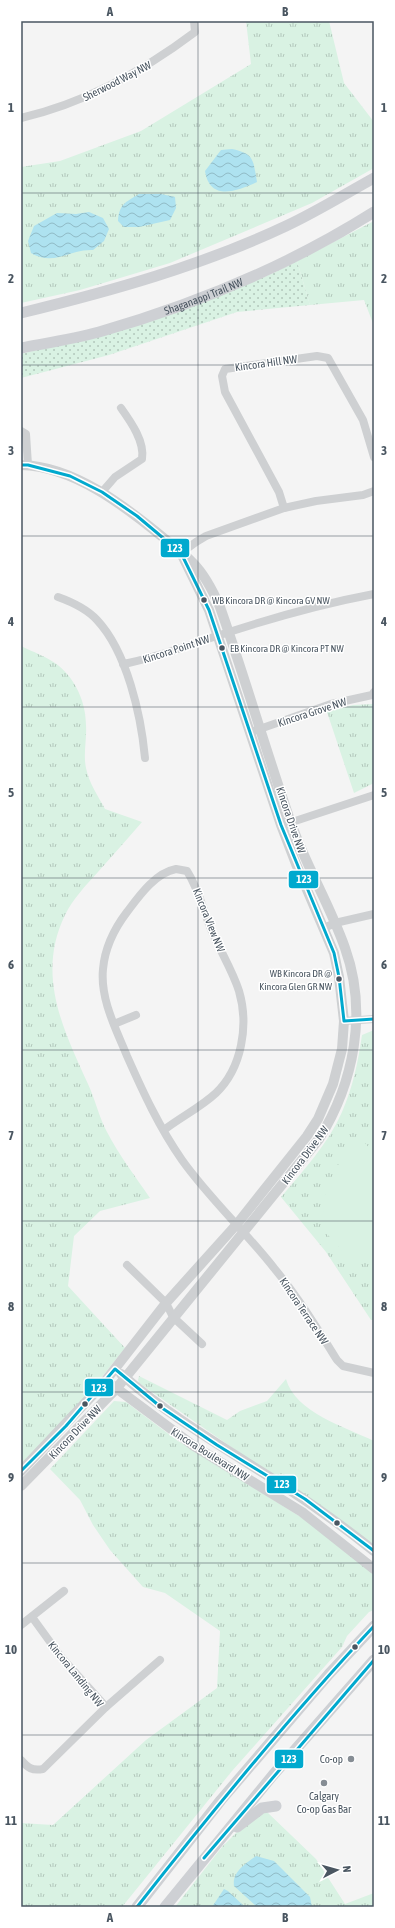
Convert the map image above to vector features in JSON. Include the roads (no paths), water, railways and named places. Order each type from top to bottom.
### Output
[{"type":"main road","points":[[21,313],[102,293],[227,251],[286,226],[374,178]]},
{"type":"main road","name":"Shaganappi Trail NW","points":[[21,348],[97,332],[164,312],[271,267],[342,232],[374,212]]},
{"type":"main road","points":[[137,1907],[221,1800],[329,1674],[374,1626]]},
{"type":"main road","points":[[165,1907],[212,1848],[374,1660]]},
{"type":"main road","points":[[212,1848],[251,1815],[262,1808],[276,1806]]},
{"type":"street","name":"Sherwood Way NW","points":[[21,118],[73,103],[130,76],[164,56],[195,32],[194,21]]},
{"type":"street","name":"Kincora Hill NW","points":[[284,508],[279,492],[225,392],[222,376],[225,369],[317,356],[328,358],[363,420],[374,457]]},
{"type":"street","points":[[102,492],[115,477],[142,460],[143,451],[131,423],[121,408]]},
{"type":"street","points":[[21,431],[26,434],[25,465]]},
{"type":"street","name":"Kincora Drive NW","points":[[21,1471],[66,1426],[106,1380],[166,1303],[237,1224],[307,1136],[318,1118],[333,1084],[342,1049],[344,1021],[339,977],[334,953],[296,864],[261,729],[229,632],[211,588],[193,562],[137,516],[102,492],[70,476],[25,465]]},
{"type":"street","points":[[181,553],[206,536],[284,508],[316,501],[363,495],[374,491]]},
{"type":"street","name":"Kincora Drive NW","points":[[21,1486],[116,1389],[319,1139],[338,1104],[351,1066],[356,1020],[356,994],[352,969],[346,948],[302,851],[286,823],[250,733],[209,610],[181,553]]},
{"type":"street","points":[[229,632],[334,602],[374,594]]},
{"type":"street","points":[[58,597],[77,604],[97,620],[114,644],[123,664],[140,721],[145,758]]},
{"type":"street","name":"Kincora Point NW","points":[[123,664],[150,659],[229,632]]},
{"type":"street","name":"Kincora Grove NW","points":[[250,733],[331,704],[372,696],[374,692]]},
{"type":"street","points":[[286,823],[374,795]]},
{"type":"street","name":"Kincora View NW","points":[[164,1130],[217,1092],[236,1065],[243,1030],[243,1015],[239,991],[211,929],[195,885],[187,872],[181,869],[171,870],[158,878],[141,893],[111,936],[104,957],[103,979],[106,1000],[114,1024],[151,1108],[164,1130],[182,1160],[244,1232]]},
{"type":"street","points":[[324,928],[335,923],[374,914]]},
{"type":"street","points":[[114,1024],[136,1015]]},
{"type":"street","points":[[344,1021],[374,1019]]},
{"type":"street","name":"Kincora Terrace NW","points":[[244,1232],[306,1310],[337,1360],[343,1366],[374,1373]]},
{"type":"street","points":[[127,1266],[166,1303],[173,1317],[202,1344]]},
{"type":"street","name":"Kincora Boulevard NW","points":[[115,1369],[162,1408],[217,1445],[305,1499],[374,1551]]},
{"type":"street","name":"Kincora Boulevard NW","points":[[106,1380],[116,1389],[194,1446],[302,1512],[374,1569]]},
{"type":"street","points":[[21,1625],[64,1592]]},
{"type":"street","name":"Kincora Landing NW","points":[[21,1760],[28,1768],[35,1771],[43,1769],[106,1707],[62,1657],[32,1618]]},
{"type":"street","points":[[106,1707],[160,1660]]},
{"type":"water","points":[[232,149],[245,153],[252,159],[257,182],[233,191],[225,192],[212,187],[208,181],[205,171],[221,150]]},
{"type":"water","points":[[139,194],[161,194],[175,197],[176,208],[170,220],[139,227],[124,227],[118,221],[120,211],[124,204]]},
{"type":"water","points":[[89,212],[103,218],[109,229],[104,241],[93,250],[84,250],[54,258],[39,257],[31,253],[28,241],[34,226],[57,213],[76,214]]},
{"type":"water","points":[[256,1856],[274,1861],[310,1897],[312,1907],[257,1907],[234,1886],[237,1872]]},
{"type":"water","points":[[224,1889],[228,1891],[245,1907],[212,1907]]},
{"type":"place","name":"WB Kincora DR @ Kincora GV NW","points":[[204,600]]},
{"type":"place","name":"EB Kincora DR @ Kincora PT NW","points":[[222,648]]},
{"type":"place","name":"WB Kincora DR @ Kincora Glen GR NW","points":[[339,979]]},
{"type":"place","name":"Co-op","points":[[351,1759]]},
{"type":"place","name":"Calgary Co-op Gas Bar","points":[[324,1783]]}]
